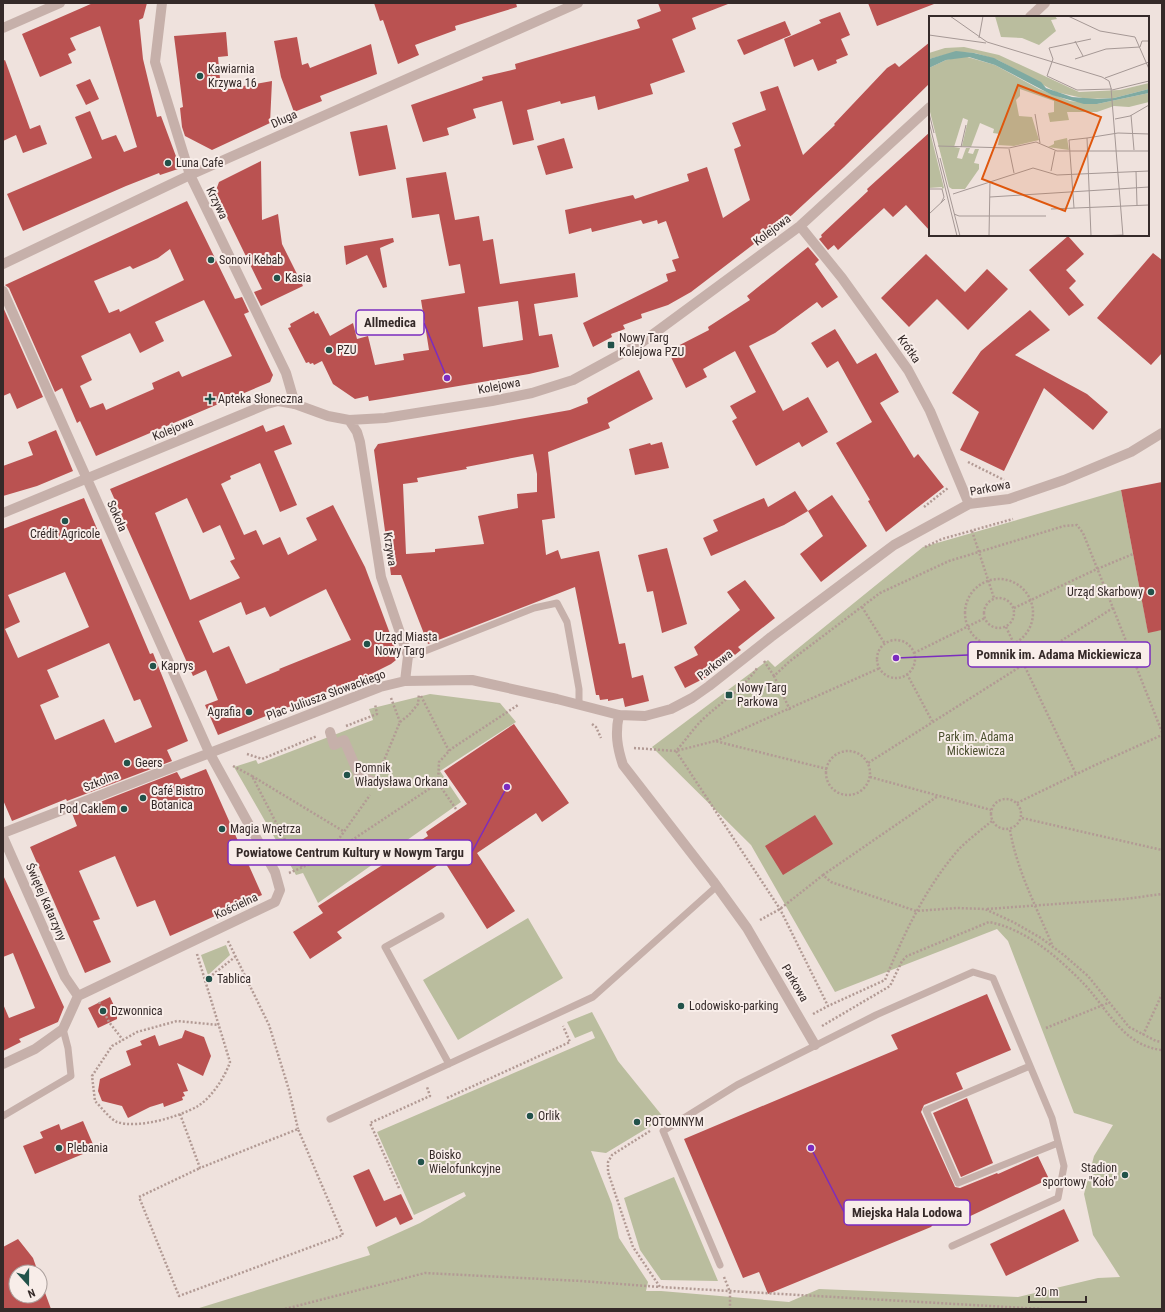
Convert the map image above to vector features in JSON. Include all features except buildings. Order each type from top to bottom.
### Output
[{"type":"street","points":[[3,28],[60,3]]},
{"type":"street","name":"Krzywa","points":[[162,3],[155,62],[190,175],[286,374],[294,404]]},
{"type":"street","name":"Długa","points":[[3,264],[190,175],[578,3]]},
{"type":"street","points":[[1031,16],[1045,3]]},
{"type":"street","name":"Kolejowa","points":[[3,513],[267,404],[278,401],[294,404],[328,416],[349,420],[385,418],[532,393],[574,380],[641,343],[800,226],[929,108]]},
{"type":"street","name":"Krótka","points":[[800,226],[842,278],[908,370],[930,411],[969,504]]},
{"type":"street","name":"Sokoła","points":[[3,291],[209,752]]},
{"type":"street","name":"Krzywa","points":[[349,420],[360,442],[381,577],[408,656],[405,681]]},
{"type":"street","name":"Parkowa","points":[[815,1045],[802,1020],[747,928],[717,886],[623,766],[617,747],[616,730],[619,715],[645,716],[671,709],[692,698],[894,545],[969,504],[1009,499],[1064,480],[1131,452],[1162,433]]},
{"type":"street","name":"Plac Juliusza Słowackiego","points":[[209,752],[380,687],[405,681],[472,680],[619,715]]},
{"type":"street","points":[[330,732],[334,745],[344,740],[359,775],[374,782]]},
{"type":"street","name":"Szkolna","points":[[3,833],[209,752]]},
{"type":"street","name":"Kościelna","points":[[78,996],[275,902],[280,890],[275,872],[209,752]]},
{"type":"street","name":"Świętej Katarzyny","points":[[3,837],[65,978],[78,996]]},
{"type":"street","points":[[3,1064],[35,1049],[63,1029],[78,996]]},
{"type":"lane","points":[[408,656],[425,651],[534,608],[557,603],[567,622],[579,688],[579,705]]},
{"type":"lane","points":[[330,1119],[593,997],[717,886]]},
{"type":"lane","points":[[441,916],[384,947],[449,1064]]},
{"type":"lane","points":[[720,1265],[663,1131],[737,1085],[876,1015],[973,972],[992,978],[1052,1118],[1064,1166],[1058,1198],[952,1246]]},
{"type":"lane","points":[[3,1116],[71,1076],[68,1048],[63,1029]]},
{"type":"lane","points":[[1030,1066],[926,1110],[958,1183],[1058,1143]]},
{"type":"path","points":[[968,462],[1004,480]]},
{"type":"path","points":[[924,507],[948,488],[947,483]]},
{"type":"path","points":[[922,548],[942,539],[1013,519]]},
{"type":"path","points":[[774,676],[790,661],[880,593],[949,561],[1064,526],[1077,525],[1083,533],[1162,734],[1018,803]]},
{"type":"path","points":[[972,531],[994,598]]},
{"type":"path","points":[[1014,608],[1030,599],[1133,554]]},
{"type":"path","points":[[1002,580],[1013,582],[1022,588],[1030,599],[1032,619],[1029,630],[1022,638],[1014,643],[1001,647],[990,646],[980,641],[972,634],[968,627],[965,613],[967,602],[972,592],[988,581],[1002,580]]},
{"type":"path","points":[[994,598],[1002,598],[1010,602],[1014,608],[1015,615],[1012,622],[1006,627],[999,629],[992,627],[985,618],[985,607],[989,601],[994,598]]},
{"type":"path","points":[[862,607],[885,644]]},
{"type":"path","points":[[868,762],[1113,608]]},
{"type":"path","points":[[914,653],[985,618]]},
{"type":"path","points":[[1006,627],[1076,774]]},
{"type":"path","points":[[892,640],[901,640],[908,644],[914,653],[914,665],[907,674],[892,678],[885,674],[880,668],[877,657],[880,649],[885,644],[892,640]]},
{"type":"path","points":[[676,751],[702,720],[749,680],[768,655]]},
{"type":"path","points":[[763,660],[774,676],[790,710]]},
{"type":"path","points":[[627,746],[642,750],[676,751],[715,741],[790,710],[880,668]]},
{"type":"path","points":[[907,674],[932,721]]},
{"type":"path","points":[[326,857],[343,831],[373,791],[370,788],[400,722],[410,715],[418,704],[419,692],[449,751]]},
{"type":"path","points":[[384,700],[397,697]]},
{"type":"path","points":[[391,698],[400,722]]},
{"type":"path","points":[[244,753],[262,759],[377,714],[374,702],[379,701]]},
{"type":"path","points":[[456,809],[438,783],[439,762],[449,751],[519,704]]},
{"type":"path","points":[[591,723],[596,727],[603,742]]},
{"type":"path","points":[[715,741],[827,769]]},
{"type":"path","points":[[676,751],[780,909],[828,1006]]},
{"type":"path","points":[[840,751],[856,752],[868,762],[870,777],[862,790],[847,795],[833,790],[825,776],[827,769],[828,761],[840,751]]},
{"type":"path","points":[[232,772],[231,765],[235,760]]},
{"type":"path","points":[[231,765],[343,831]]},
{"type":"path","points":[[252,776],[285,840],[302,867]]},
{"type":"path","points":[[870,777],[991,810]]},
{"type":"path","points":[[276,880],[326,857],[438,783]]},
{"type":"path","points":[[747,928],[780,909],[823,875],[938,796]]},
{"type":"path","points":[[1007,798],[1018,803],[1022,809],[1022,818],[1018,825],[1010,830],[1000,828],[992,821],[991,810],[997,801],[1007,798]]},
{"type":"path","points":[[1022,818],[1162,850]]},
{"type":"path","points":[[802,1020],[828,1006],[885,980],[898,948],[916,911],[936,879],[960,848],[992,821]]},
{"type":"path","points":[[1010,830],[1025,884],[1053,948]]},
{"type":"path","points":[[285,866],[291,879]]},
{"type":"path","points":[[823,875],[831,882],[916,911],[957,908],[985,909],[1035,906],[1162,894]]},
{"type":"path","points":[[985,909],[1041,938],[1088,976],[1108,1003],[1129,1027],[1143,1035],[1162,1042]]},
{"type":"path","points":[[221,941],[227,938],[268,1025],[290,1090],[298,1129],[343,1235],[179,1296],[139,1197],[200,1168],[298,1129]]},
{"type":"path","points":[[190,957],[203,950]]},
{"type":"path","points":[[197,954],[206,980],[230,1062],[225,1077],[199,1105],[180,1114],[145,1124],[117,1122],[95,1101],[92,1076],[112,1046],[137,1032],[176,1021],[219,1025]]},
{"type":"path","points":[[206,980],[235,957]]},
{"type":"path","points":[[1143,1035],[1162,994]]},
{"type":"path","points":[[97,997],[109,1022],[123,1040]]},
{"type":"path","points":[[1046,1028],[1108,1003]]},
{"type":"path","points":[[448,1098],[570,1042],[561,1022]]},
{"type":"path","points":[[399,1188],[370,1123],[430,1096],[425,1084]]},
{"type":"path","points":[[180,1114],[200,1168]]},
{"type":"path","points":[[654,1128],[612,1155],[608,1162],[608,1172],[633,1247],[660,1287]]},
{"type":"path","points":[[720,1265],[730,1292],[730,1309]]},
{"type":"path","points":[[285,1309],[425,1274],[581,1281],[730,1292],[1042,1309]]},
{"type":"green space","name":"Park im. Adama Mickiewicza","points":[[1121,490],[1148,632],[1162,630],[1162,1309],[196,1309],[370,1255],[367,1247],[420,1223],[466,1196],[464,1192],[414,1215],[377,1132],[595,1038],[592,1031],[575,1038],[567,1022],[592,1012],[618,1061],[664,1118],[606,1153],[591,1151],[612,1204],[619,1238],[648,1282],[646,1291],[789,1302],[819,1289],[1018,1297],[1098,1278],[1120,1277],[1093,1235],[1084,1194],[1094,1156],[1113,1125],[1074,1113],[1008,941],[997,929],[835,992],[751,845],[652,747],[768,660],[775,667],[923,547]]},
{"type":"green space","points":[[430,694],[500,703],[516,722],[440,771],[461,802],[318,903],[303,873],[296,875],[234,767],[256,760],[258,764],[373,720],[369,709]]},
{"type":"green space","points":[[528,918],[563,978],[458,1040],[423,980]]},
{"type":"green space","points":[[226,945],[230,955],[208,975],[201,955]]},
{"type":"green space","points":[[674,1177],[718,1281],[661,1280],[640,1250],[624,1198]]},
{"type":"place","name":"Kawiarnia Krzywa 16","points":[[200,76]]},
{"type":"place","name":"Luna Cafe","points":[[168,163]]},
{"type":"place","name":"Sonovi Kebab","points":[[211,260]]},
{"type":"place","name":"Kasia","points":[[277,278]]},
{"type":"place","name":"Nowy Targ Kolejowa PZU","points":[[611,345]]},
{"type":"place","name":"PZU","points":[[329,350]]},
{"type":"place","name":"Allmedica","points":[[447,378]]},
{"type":"place","name":"Apteka Słoneczna","points":[[210,399]]},
{"type":"place","name":"Crédit Agricole","points":[[65,521]]},
{"type":"place","name":"Urząd Skarbowy","points":[[1151,592]]},
{"type":"place","name":"Urząd Miasta Nowy Targ","points":[[367,644]]},
{"type":"place","name":"Pomnik im. Adama Mickiewicza","points":[[896,658]]},
{"type":"place","name":"Kaprys","points":[[153,666]]},
{"type":"place","name":"Nowy Targ Parkowa","points":[[729,695]]},
{"type":"place","name":"Agrafia","points":[[249,712]]},
{"type":"place","name":"Geers","points":[[127,763]]},
{"type":"place","name":"Pomnik Władysława Orkana","points":[[347,775]]},
{"type":"place","name":"Powiatowe Centrum Kultury w Nowym Targu","points":[[507,787]]},
{"type":"place","name":"Café Bistro Botanica","points":[[143,798]]},
{"type":"place","name":"Pod Caklem","points":[[124,809]]},
{"type":"place","name":"Magia Wnętrza","points":[[222,829]]},
{"type":"place","name":"Tablica","points":[[209,979]]},
{"type":"place","name":"Lodowisko-parking","points":[[681,1006]]},
{"type":"place","name":"Dzwonnica","points":[[103,1011]]},
{"type":"place","name":"Orlik","points":[[530,1116]]},
{"type":"place","name":"POTOMNYM","points":[[637,1122]]},
{"type":"place","name":"Plebania","points":[[59,1148]]},
{"type":"place","name":"Miejska Hala Lodowa","points":[[811,1148]]},
{"type":"place","name":"Boisko Wielofunkcyjne","points":[[421,1162]]},
{"type":"place","name":"Stadion sportowy \"Koło\"","points":[[1125,1175]]}]
